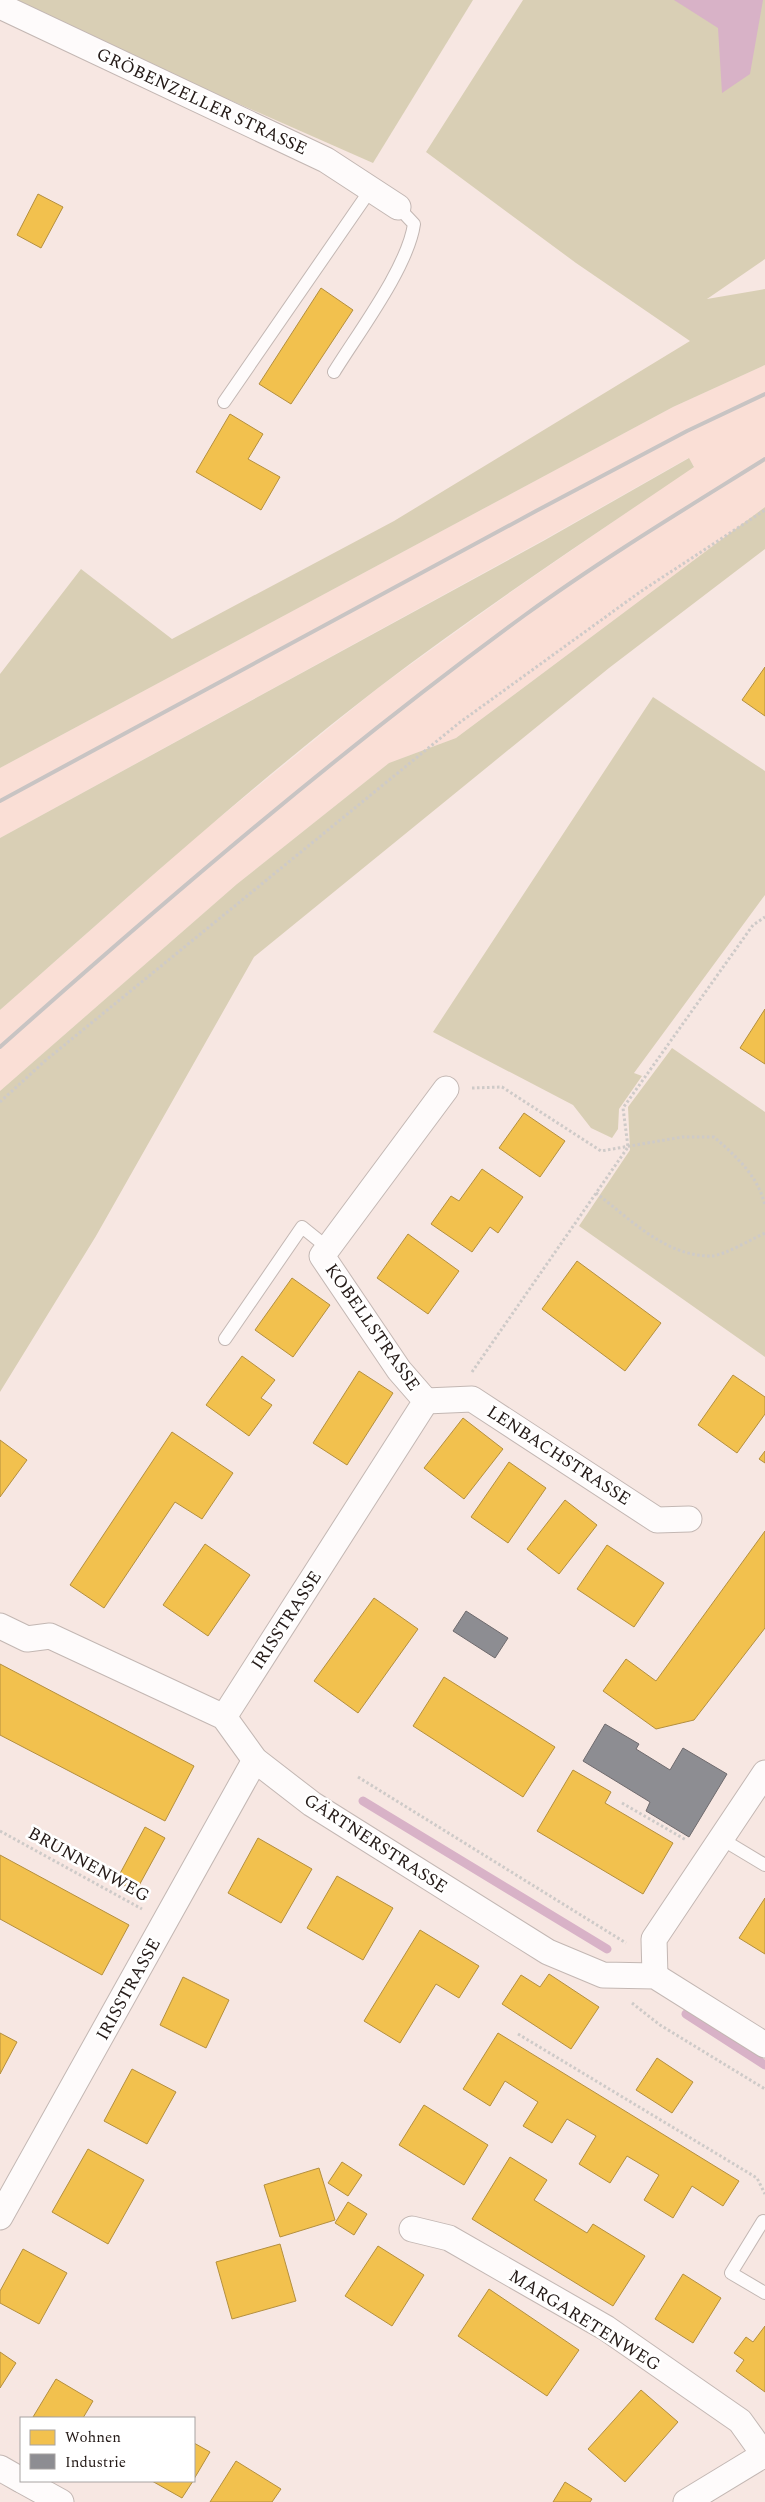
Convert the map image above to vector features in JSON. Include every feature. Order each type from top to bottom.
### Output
[{"type":"street","name":"GRÖBENZELLER STRASSE","points":[[0,6],[326,160],[398,207]]},
{"type":"street","name":"KOBELLSTRASSE","points":[[348,1523],[426,1401],[399,1370],[322,1256],[446,1089]]},
{"type":"street","name":"LENBACHSTRASSE","points":[[426,1401],[472,1399],[657,1520],[689,1518]]},
{"type":"street","name":"IRISSTRASSE","points":[[224,1717],[348,1523]]},
{"type":"street","name":"GÄRTNERSTRASSE","points":[[0,1626],[27,1639],[50,1636],[224,1717],[255,1760],[312,1804],[548,1952],[604,1975],[655,1968]]},
{"type":"street","name":"IRISSTRASSE","points":[[0,2217],[255,1760]]},
{"type":"street","points":[[765,1772],[654,1938],[655,1968],[765,2046]]},
{"type":"street","name":"MARGARETENWEG","points":[[412,2228],[449,2238],[606,2328],[740,2421],[765,2455]]},
{"type":"street","points":[[686,2502],[765,2455]]},
{"type":"street","points":[[0,2468],[20,2479]]},
{"type":"street","points":[[26,2482],[61,2502]]},
{"type":"lane","points":[[224,402],[371,189]]},
{"type":"lane","points":[[334,372],[397,270],[412,241],[414,224],[398,207]]},
{"type":"lane","points":[[225,1339],[302,1227],[328,1248]]},
{"type":"lane","points":[[715,1846],[765,1865]]},
{"type":"lane","points":[[763,2221],[731,2273],[765,2293]]},
{"type":"path","points":[[0,1102],[46,1060],[458,722],[640,592],[765,510]]},
{"type":"path","points":[[453,1400],[628,1147],[624,1108],[753,925],[765,916]]},
{"type":"path","points":[[446,1089],[502,1087],[601,1151],[682,1137],[714,1137],[737,1157],[762,1191],[765,1206]]},
{"type":"path","points":[[596,1192],[660,1242],[684,1252],[714,1256],[765,1233]]},
{"type":"path","points":[[358,1777],[655,1968]]},
{"type":"path","points":[[622,1803],[715,1846]]},
{"type":"path","name":"BRUNNENWEG","points":[[0,1831],[165,1922]]},
{"type":"path","points":[[631,2002],[660,2025],[765,2089]]},
{"type":"path","points":[[518,2034],[757,2178],[765,2194]]},
{"type":"shaded area","points":[[3,0],[473,0],[373,163]]},
{"type":"shaded area","points":[[523,0],[765,0],[765,259],[707,299],[765,289],[765,365],[673,407],[0,768],[0,674],[81,569],[172,639],[394,521],[690,341],[576,263],[426,152]]},
{"type":"shaded area","points":[[674,0],[763,0],[750,74],[722,93],[718,28]]},
{"type":"shaded area","points":[[765,365],[765,507],[456,738],[389,763],[237,884],[0,1091],[0,1010],[197,836],[378,688],[514,590],[694,466],[688,458],[545,539],[0,838],[0,768],[673,407]]},
{"type":"shaded area","points":[[689,458],[694,467],[534,575],[378,688],[329,726],[186,846],[0,1010],[0,838],[545,540]]},
{"type":"shaded area","points":[[765,507],[765,549],[609,668],[254,957],[96,1236],[0,1392],[0,1091],[237,884],[389,763],[456,738]]},
{"type":"shaded area","points":[[653,697],[765,771],[765,895],[634,1073],[642,1076],[619,1109],[618,1129],[612,1138],[591,1128],[573,1105],[433,1032]]},
{"type":"shaded area","points":[[672,1048],[765,1112],[765,1357],[579,1226],[630,1150],[628,1107]]},
{"type":"building: Wohnen","points":[[38,194],[63,207],[41,248],[17,235]]},
{"type":"building: Wohnen","points":[[321,288],[353,310],[291,404],[259,384]]},
{"type":"building: Wohnen","points":[[230,414],[263,434],[248,459],[280,477],[261,510],[196,472]]},
{"type":"building: Wohnen","points":[[765,667],[765,716],[742,700]]},
{"type":"building: Wohnen","points":[[765,1009],[765,1064],[740,1048]]},
{"type":"building: Wohnen","points":[[524,1113],[565,1141],[540,1177],[499,1148]]},
{"type":"building: Wohnen","points":[[482,1169],[523,1197],[498,1233],[490,1227],[472,1252],[431,1224],[451,1196],[459,1201]]},
{"type":"building: Wohnen","points":[[408,1234],[459,1271],[428,1314],[377,1278]]},
{"type":"building: Wohnen","points":[[577,1261],[661,1323],[625,1371],[542,1309]]},
{"type":"building: Wohnen","points":[[292,1278],[330,1305],[293,1357],[255,1330]]},
{"type":"building: Wohnen","points":[[242,1356],[275,1380],[261,1398],[272,1405],[249,1436],[206,1405]]},
{"type":"building: Wohnen","points":[[359,1371],[393,1393],[347,1465],[313,1443]]},
{"type":"building: Wohnen","points":[[733,1375],[765,1397],[765,1414],[737,1453],[698,1425]]},
{"type":"building: Wohnen","points":[[463,1418],[503,1449],[464,1499],[424,1468]]},
{"type":"building: Wohnen","points":[[172,1432],[233,1473],[202,1519],[175,1502],[104,1608],[70,1585]]},
{"type":"building: Wohnen","points":[[0,1440],[27,1460],[0,1497]]},
{"type":"building: Wohnen","points":[[765,1451],[765,1463],[759,1459]]},
{"type":"building: Wohnen","points":[[509,1462],[546,1488],[508,1543],[471,1517]]},
{"type":"building: Wohnen","points":[[565,1500],[597,1525],[559,1574],[527,1549]]},
{"type":"building: Wohnen","points":[[765,1531],[765,1628],[694,1720],[656,1729],[603,1691],[626,1659],[656,1681]]},
{"type":"building: Wohnen","points":[[205,1544],[250,1575],[208,1636],[163,1605]]},
{"type":"building: Wohnen","points":[[607,1545],[664,1583],[634,1627],[577,1589]]},
{"type":"building: Wohnen","points":[[374,1598],[418,1629],[358,1713],[314,1681]]},
{"type":"building: Wohnen","points":[[0,1664],[194,1766],[165,1821],[0,1735]]},
{"type":"building: Wohnen","points":[[444,1677],[555,1747],[523,1797],[413,1726]]},
{"type":"building: Wohnen","points":[[573,1770],[611,1792],[605,1803],[673,1843],[643,1894],[537,1831]]},
{"type":"building: Wohnen","points":[[145,1827],[165,1838],[136,1891],[116,1881]]},
{"type":"building: Wohnen","points":[[258,1838],[312,1869],[281,1923],[228,1893]]},
{"type":"building: Wohnen","points":[[0,1855],[129,1925],[102,1975],[0,1919]]},
{"type":"building: Wohnen","points":[[337,1876],[393,1908],[363,1960],[307,1928]]},
{"type":"building: Wohnen","points":[[765,1898],[765,1954],[739,1938]]},
{"type":"building: Wohnen","points":[[420,1930],[479,1966],[459,1998],[436,1984],[400,2043],[364,2021]]},
{"type":"building: Wohnen","points":[[549,1974],[599,2007],[571,2049],[502,2004],[521,1975],[540,1987]]},
{"type":"building: Wohnen","points":[[183,1977],[229,2000],[206,2048],[160,2025]]},
{"type":"building: Wohnen","points":[[0,2033],[17,2042],[0,2074]]},
{"type":"building: Wohnen","points":[[498,2033],[739,2181],[723,2206],[692,2186],[673,2218],[644,2200],[659,2175],[627,2156],[610,2183],[579,2164],[596,2136],[567,2119],[552,2143],[523,2126],[538,2102],[505,2081],[490,2106],[463,2089]]},
{"type":"building: Wohnen","points":[[657,2058],[693,2082],[672,2113],[636,2090]]},
{"type":"building: Wohnen","points":[[132,2069],[176,2092],[147,2144],[104,2121]]},
{"type":"building: Wohnen","points":[[424,2105],[488,2145],[464,2185],[399,2145]]},
{"type":"building: Wohnen","points":[[88,2149],[144,2180],[108,2244],[52,2212]]},
{"type":"building: Wohnen","points":[[510,2157],[547,2180],[534,2200],[587,2233],[593,2224],[645,2256],[613,2306],[472,2219]]},
{"type":"building: Wohnen","points":[[342,2162],[362,2175],[348,2196],[328,2183]]},
{"type":"building: Wohnen","points":[[319,2168],[335,2220],[280,2237],[264,2185]]},
{"type":"building: Wohnen","points":[[348,2202],[367,2214],[354,2235],[335,2223]]},
{"type":"building: Wohnen","points":[[280,2244],[296,2301],[232,2319],[216,2262]]},
{"type":"building: Wohnen","points":[[378,2246],[424,2275],[392,2326],[345,2296]]},
{"type":"building: Wohnen","points":[[23,2249],[67,2273],[39,2324],[0,2303],[0,2291]]},
{"type":"building: Wohnen","points":[[683,2274],[721,2298],[693,2343],[655,2319]]},
{"type":"building: Wohnen","points":[[489,2289],[579,2350],[547,2396],[458,2336]]},
{"type":"building: Wohnen","points":[[765,2326],[765,2392],[736,2371],[744,2360],[734,2353],[746,2337],[753,2342]]},
{"type":"building: Wohnen","points":[[0,2352],[16,2363],[0,2388]]},
{"type":"building: Wohnen","points":[[56,2379],[93,2401],[84,2417],[33,2417]]},
{"type":"building: Wohnen","points":[[641,2390],[678,2422],[625,2482],[588,2449]]},
{"type":"building: Wohnen","points":[[195,2444],[210,2452],[195,2477]]},
{"type":"building: Wohnen","points":[[236,2461],[281,2489],[272,2502],[210,2502]]},
{"type":"building: Wohnen","points":[[154,2482],[192,2482],[182,2498]]},
{"type":"building: Wohnen","points":[[565,2482],[592,2499],[590,2502],[553,2502]]},
{"type":"building: Industrie","points":[[466,1611],[508,1638],[495,1658],[453,1631]]},
{"type":"building: Industrie","points":[[605,1724],[639,1744],[636,1749],[670,1770],[683,1748],[727,1774],[689,1837],[646,1811],[650,1802],[583,1761]]},
{"type":"waterway","points":[[363,1801],[607,1949]]},
{"type":"waterway","points":[[686,2014],[765,2065]]},
{"type":"railway","points":[[0,801],[536,511],[687,431],[765,394]]},
{"type":"railway","points":[[0,1047],[193,879],[323,771],[457,666],[584,574],[765,459]]}]
